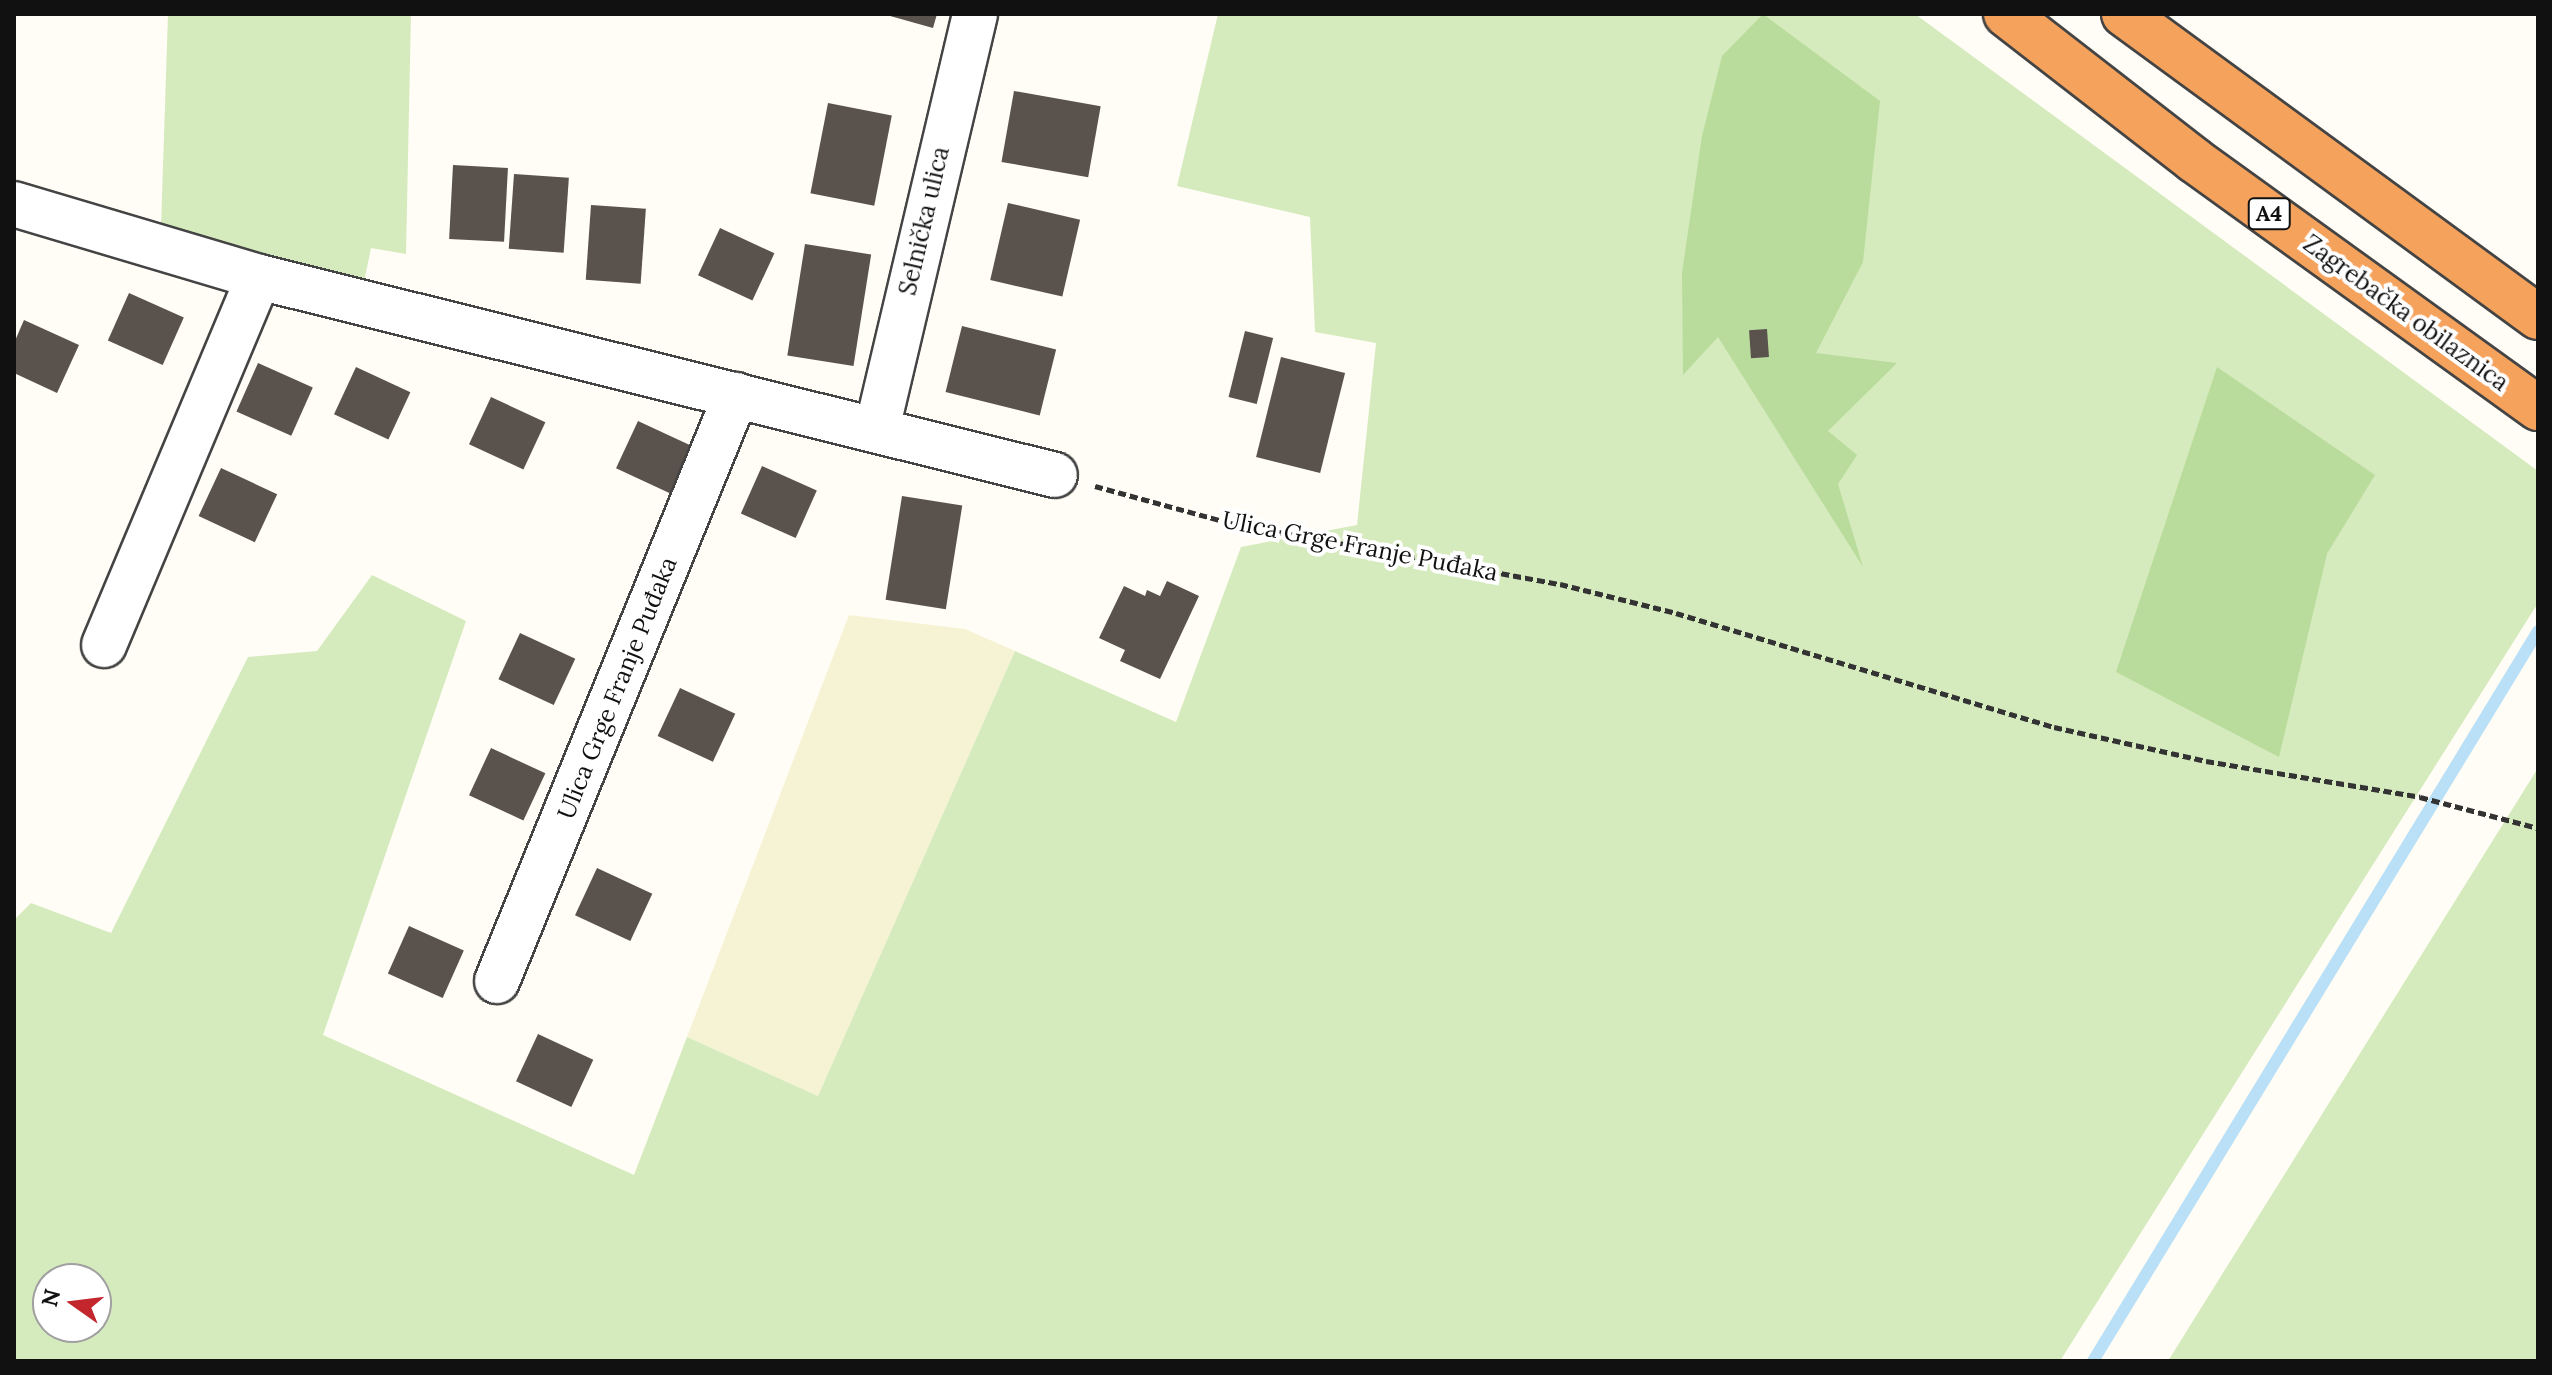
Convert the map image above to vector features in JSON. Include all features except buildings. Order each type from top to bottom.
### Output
[{"type":"highway","name":"Zagrebačka obilaznica","points":[[2006,14],[2194,160],[2538,408]]},
{"type":"highway","points":[[2124,14],[2538,317]]},
{"type":"street","name":"Selnička ulica","points":[[877,429],[975,14]]},
{"type":"street","points":[[14,204],[259,277],[1055,475]]},
{"type":"street","points":[[104,645],[259,277]]},
{"type":"street","name":"Ulica Grge Franje Puđaka","points":[[497,981],[736,395]]},
{"type":"path","name":"Ulica Grge Franje Puđaka","points":[[1055,475],[1230,523],[1603,594],[2054,727],[2206,761],[2420,797],[2538,828]]},
{"type":"shaded area","points":[[849,615],[965,629],[1015,651],[818,1096],[687,1037]]},
{"type":"green space","points":[[168,14],[411,14],[406,254],[371,248],[364,282],[176,236],[161,227]]},
{"type":"green space","points":[[1218,14],[1915,14],[2538,471],[2538,603],[2060,1361],[14,1361],[14,920],[31,903],[111,933],[248,657],[317,651],[372,575],[466,621],[323,1035],[634,1175],[687,1037],[818,1096],[1015,651],[1176,722],[1241,547],[1357,525],[1376,343],[1315,332],[1310,217],[1177,186]],"holes":[[[2217,368],[2374,475],[2327,554]]]},
{"type":"green space","points":[[1763,14],[1880,101],[1863,262],[1816,353],[1897,363],[1828,431],[1857,455],[1838,484],[1863,567],[1718,337],[1683,375],[1682,273],[1702,136],[1722,56]]},
{"type":"green space","points":[[2217,367],[2375,475],[2327,554],[2279,757],[2116,672]]},
{"type":"green space","points":[[2538,768],[2538,1361],[2168,1361]]},
{"type":"waterway","points":[[2093,1361],[2538,631]]}]
